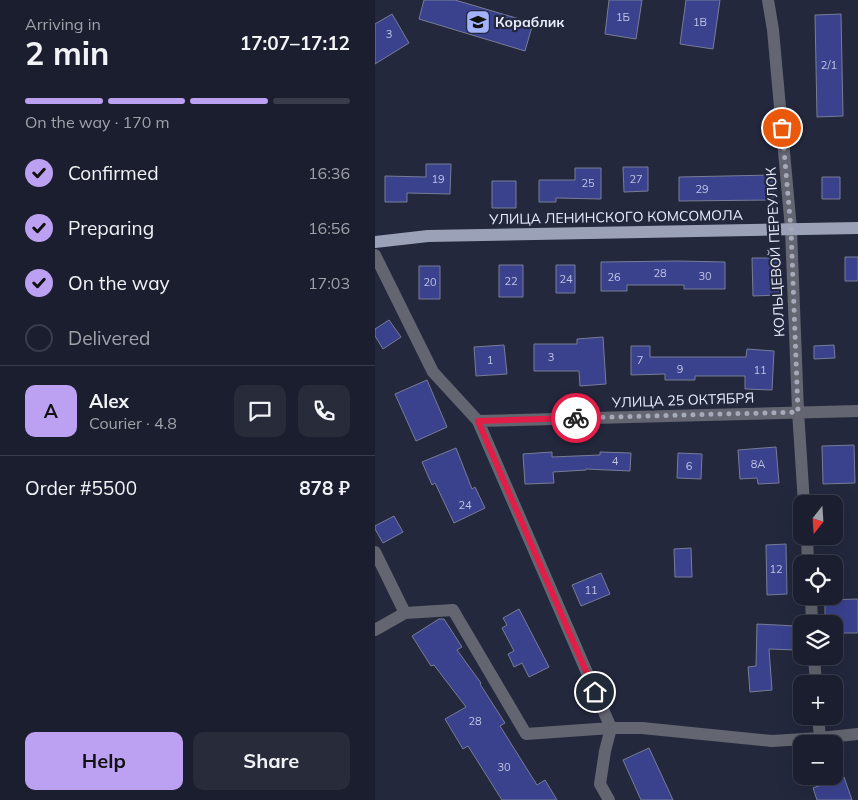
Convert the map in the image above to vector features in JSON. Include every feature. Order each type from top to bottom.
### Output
[{"type":"main road","name":"УЛИЦА ЛЕНИНСКОГО КОМСОМОЛА","points":[[375,242],[428,236],[858,228]]},
{"type":"street","name":"КОЛЬЦЕВОЙ ПЕРЕУЛОК","points":[[768,0],[773,30],[791,229],[798,412],[803,495]]},
{"type":"street","points":[[375,255],[433,372],[478,421],[611,728],[599,784],[609,800]]},
{"type":"street","name":"УЛИЦА 25 ОКТЯБРЯ","points":[[478,421],[858,411]]},
{"type":"street","points":[[375,552],[405,613]]},
{"type":"street","points":[[375,630],[405,613],[453,610],[526,734],[611,728],[643,728],[772,741],[793,740]]},
{"type":"street","points":[[843,736],[858,734]]},
{"type":"building","points":[[424,0],[455,0],[533,23],[525,51],[419,19]]},
{"type":"building","points":[[609,0],[642,0],[636,39],[605,34]]},
{"type":"building","points":[[686,0],[720,0],[713,49],[680,44]]},
{"type":"building","points":[[392,14],[409,43],[375,64],[375,24]]},
{"type":"building","points":[[841,14],[843,116],[817,117],[815,15]]},
{"type":"building","points":[[426,164],[451,164],[450,194],[407,193],[407,202],[385,202],[385,176],[426,177]]},
{"type":"building","points":[[623,167],[648,167],[648,191],[624,192]]},
{"type":"building","points":[[575,168],[601,168],[601,199],[556,198],[556,202],[539,202],[539,180],[575,180]]},
{"type":"building","points":[[773,175],[773,200],[679,201],[679,177]]},
{"type":"building","points":[[822,177],[840,177],[840,199],[822,199]]},
{"type":"building","points":[[492,181],[516,181],[516,208],[492,208]]},
{"type":"building","points":[[845,257],[858,257],[858,281],[845,281]]},
{"type":"building","points":[[752,258],[778,258],[779,295],[753,296]]},
{"type":"building","points":[[601,262],[725,262],[725,289],[684,289],[684,285],[627,285],[627,291],[601,291]]},
{"type":"building","points":[[499,265],[523,265],[523,297],[499,297]]},
{"type":"building","points":[[556,265],[575,265],[575,293],[556,293]]},
{"type":"building","points":[[419,266],[440,266],[440,299],[419,299]]},
{"type":"building","points":[[389,320],[401,337],[383,349],[375,336],[375,329]]},
{"type":"building","points":[[603,337],[606,384],[580,386],[579,371],[534,371],[534,344],[577,344],[577,339]]},
{"type":"building","points":[[504,345],[507,374],[476,376],[474,347]]},
{"type":"building","points":[[834,345],[835,358],[814,359],[814,346]]},
{"type":"building","points":[[631,346],[650,346],[650,357],[746,357],[747,349],[774,351],[772,390],[745,389],[745,376],[695,376],[695,380],[665,380],[665,374],[631,375]]},
{"type":"building","points":[[427,380],[447,427],[416,441],[395,394]]},
{"type":"building","points":[[854,445],[855,483],[823,484],[822,446]]},
{"type":"building","points":[[776,447],[779,483],[758,484],[757,478],[740,479],[738,450]]},
{"type":"building","points":[[456,448],[472,489],[475,487],[485,508],[454,523],[435,483],[432,485],[422,462]]},
{"type":"building","points":[[552,452],[552,457],[600,455],[600,452],[631,453],[630,471],[586,469],[553,472],[554,483],[525,484],[523,454]]},
{"type":"building","points":[[678,453],[702,454],[701,479],[677,478]]},
{"type":"building","points":[[394,516],[403,532],[383,543],[375,526]]},
{"type":"building","points":[[786,544],[787,594],[767,595],[766,545]]},
{"type":"building","points":[[691,548],[692,577],[675,577],[674,549]]},
{"type":"building","points":[[601,573],[610,594],[581,606],[572,585]]},
{"type":"building","points":[[843,599],[858,599],[858,633],[843,633],[843,615],[825,615],[825,605],[843,605]]},
{"type":"building","points":[[519,609],[549,667],[529,677],[522,663],[514,667],[508,654],[514,651],[502,628],[507,625],[503,618]]},
{"type":"building","points":[[439,619],[444,619],[462,647],[457,650],[481,683],[505,723],[500,726],[537,785],[545,780],[557,800],[502,800],[468,746],[463,749],[445,719],[466,707],[434,665],[431,666],[412,636]]},
{"type":"building","points":[[757,624],[793,626],[793,650],[769,649],[772,690],[750,692],[748,667],[756,666]]},
{"type":"building","points":[[649,748],[673,800],[641,800],[623,760]]},
{"type":"building","points":[[843,777],[852,800],[817,800],[813,788],[821,785],[843,785]]},
{"type":"way so far","points":[[576,418],[798,412],[791,229],[782,128]]},
{"type":"place","name":"Кораблик","points":[[478,22]]},
{"type":"route","points":[[576,418],[478,421],[595,692]]}]
